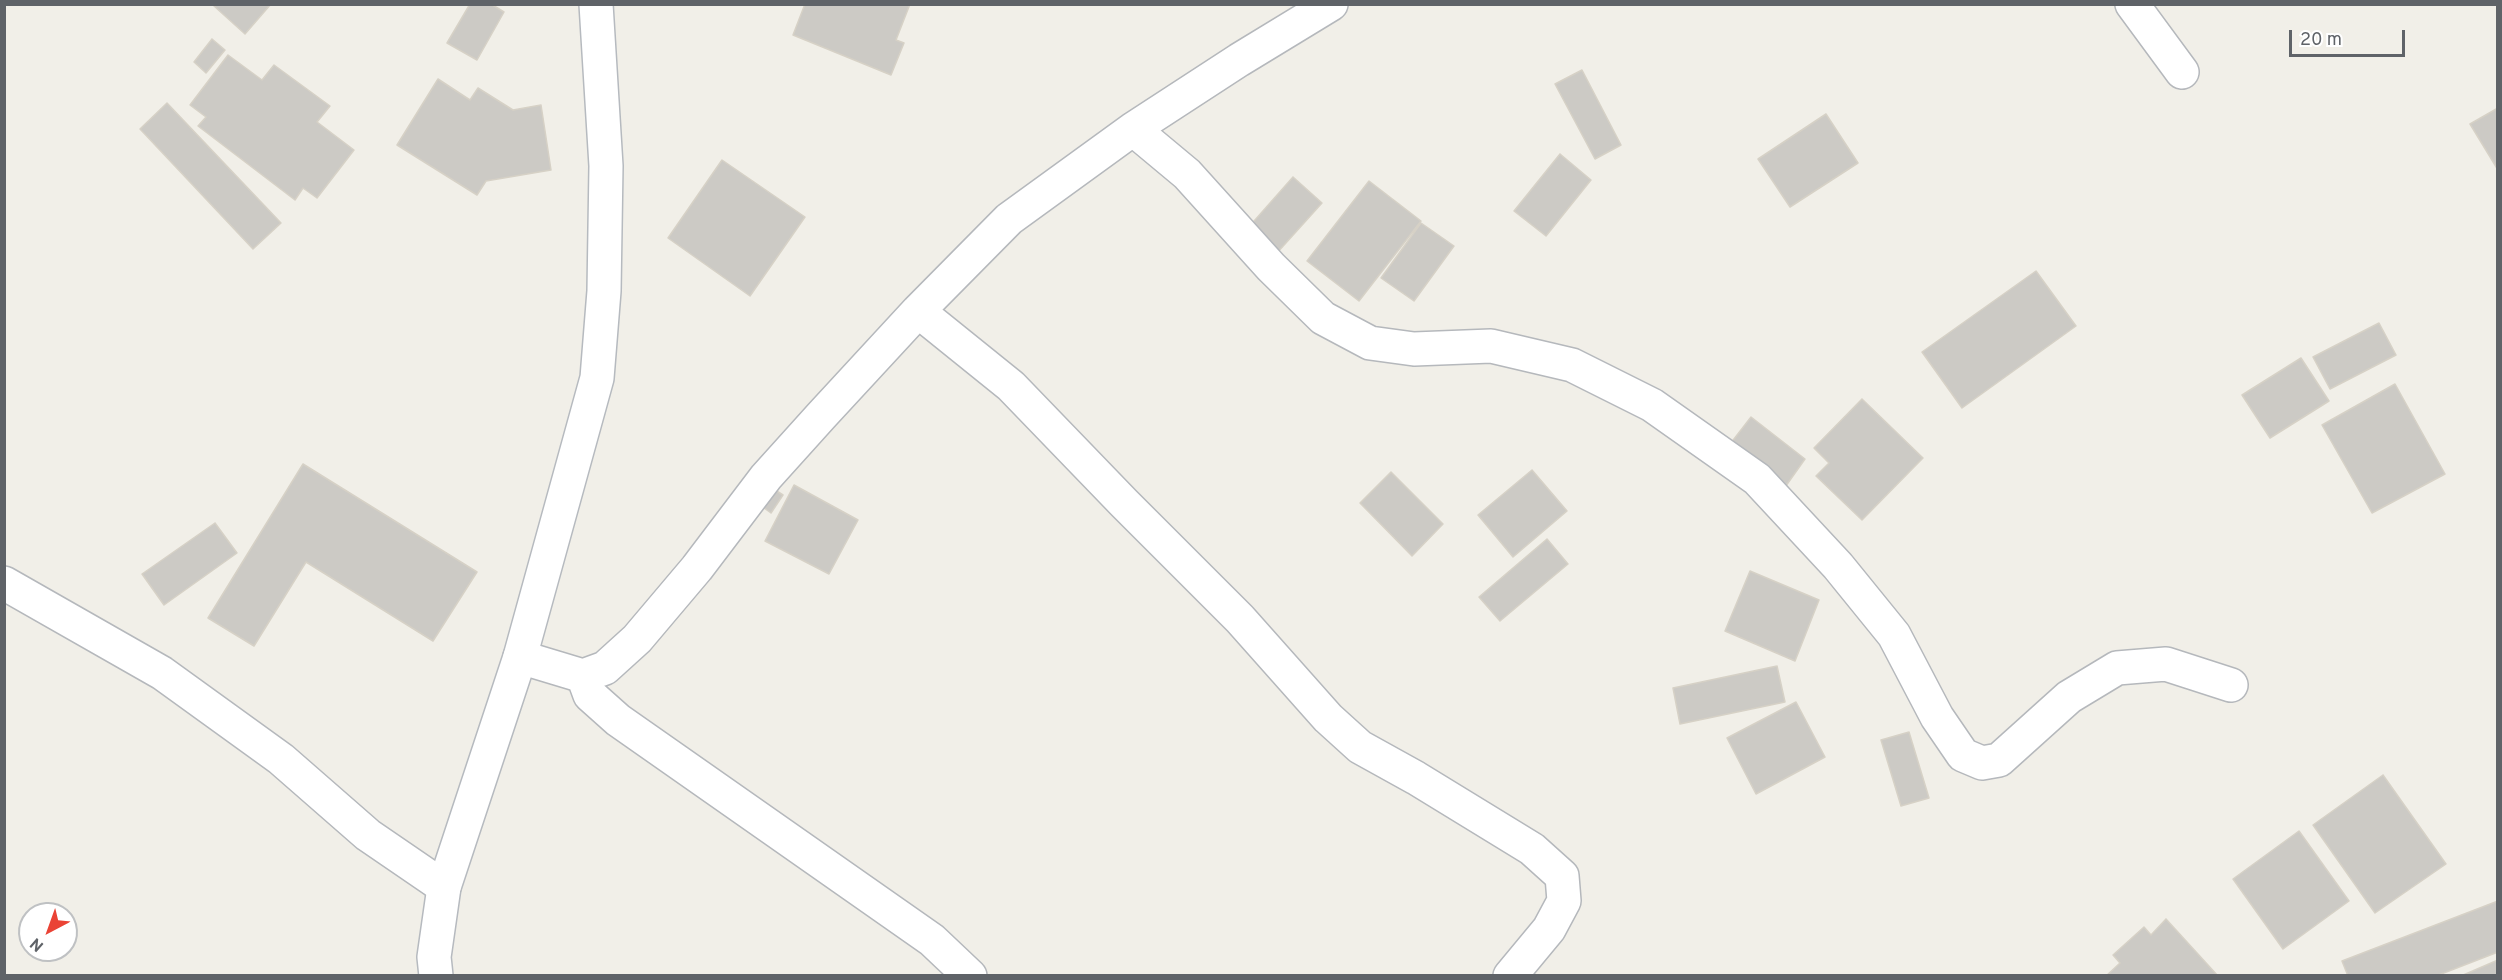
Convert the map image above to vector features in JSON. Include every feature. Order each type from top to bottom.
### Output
[{"type":"street","points":[[436,975],[434,957],[444,887],[519,657],[597,378],[604,291],[606,166],[596,4]]},
{"type":"street","points":[[519,657],[583,676],[605,668],[637,639],[697,568],[766,477],[918,311],[1009,219],[1133,129],[1331,4]]},
{"type":"street","points":[[2132,4],[2182,72]]},
{"type":"street","points":[[1133,129],[1187,174],[1271,267],[1323,318],[1370,343],[1414,349],[1491,346],[1572,365],[1652,405],[1757,479],[1838,566],[1894,635],[1938,717],[1963,755],[1982,763],[1999,760],[2069,697],[2116,668],[2166,664],[2231,685]]},
{"type":"street","points":[[918,311],[1011,386],[1240,619],[1328,718],[1360,747],[1416,778],[1532,849],[1562,876],[1564,901],[1549,929],[1510,975]]},
{"type":"street","points":[[4,583],[162,673],[281,759],[368,835],[444,887]]},
{"type":"street","points":[[583,676],[590,695],[618,720],[932,940],[970,975]]},
{"type":"building","points":[[215,4],[271,4],[245,34],[214,6]]},
{"type":"building","points":[[470,4],[491,4],[504,12],[477,60],[447,43]]},
{"type":"building","points":[[805,4],[910,4],[896,40],[904,43],[891,75],[793,35]]},
{"type":"building","points":[[212,39],[225,50],[206,73],[194,62]]},
{"type":"building","points":[[228,55],[262,80],[274,65],[330,106],[317,122],[354,150],[317,198],[303,188],[295,200],[198,126],[206,117],[190,105]]},
{"type":"building","points":[[1582,70],[1621,145],[1595,159],[1555,84]]},
{"type":"building","points":[[438,79],[470,100],[478,88],[513,110],[541,105],[551,170],[486,181],[477,195],[397,145]]},
{"type":"building","points":[[167,103],[281,223],[253,249],[140,129]]},
{"type":"building","points":[[2498,108],[2498,170],[2470,124]]},
{"type":"building","points":[[1826,114],[1858,163],[1790,207],[1758,159]]},
{"type":"building","points":[[1560,154],[1591,180],[1546,236],[1514,211]]},
{"type":"building","points":[[722,160],[805,217],[750,296],[668,238]]},
{"type":"building","points":[[1293,177],[1322,203],[1276,254],[1247,229]]},
{"type":"building","points":[[1369,181],[1421,221],[1359,301],[1307,261]]},
{"type":"building","points":[[1421,223],[1454,246],[1414,301],[1381,278]]},
{"type":"building","points":[[2036,271],[2076,326],[1962,408],[1922,352]]},
{"type":"building","points":[[2379,323],[2396,355],[2330,389],[2313,357]]},
{"type":"building","points":[[2301,358],[2329,401],[2270,438],[2242,395]]},
{"type":"building","points":[[2395,384],[2445,474],[2372,513],[2322,425]]},
{"type":"building","points":[[1862,399],[1923,458],[1862,520],[1816,476],[1829,463],[1814,448]]},
{"type":"building","points":[[1751,417],[1805,459],[1783,490],[1727,448]]},
{"type":"building","points":[[303,464],[477,572],[433,641],[306,562],[254,646],[208,618]]},
{"type":"building","points":[[1532,470],[1567,511],[1513,557],[1478,515]]},
{"type":"building","points":[[1391,472],[1443,524],[1412,556],[1360,503]]},
{"type":"building","points":[[794,485],[858,520],[829,574],[765,541]]},
{"type":"building","points":[[769,486],[783,495],[771,513],[757,503]]},
{"type":"building","points":[[215,523],[237,553],[164,605],[142,574]]},
{"type":"building","points":[[1547,539],[1568,564],[1500,621],[1479,597]]},
{"type":"building","points":[[1750,571],[1819,600],[1795,661],[1725,631]]},
{"type":"building","points":[[1777,666],[1785,702],[1680,724],[1673,688]]},
{"type":"building","points":[[1796,702],[1825,757],[1756,794],[1727,738]]},
{"type":"building","points":[[1909,732],[1929,798],[1901,806],[1881,740]]},
{"type":"building","points":[[2383,775],[2446,864],[2375,913],[2313,825]]},
{"type":"building","points":[[2299,831],[2349,901],[2283,949],[2233,879]]},
{"type":"building","points":[[2498,901],[2498,952],[2436,976],[2348,976],[2342,961]]},
{"type":"building","points":[[2166,919],[2218,976],[2106,976],[2120,963],[2113,955],[2144,927],[2151,935]]},
{"type":"building","points":[[2498,960],[2498,976],[2461,976]]}]
